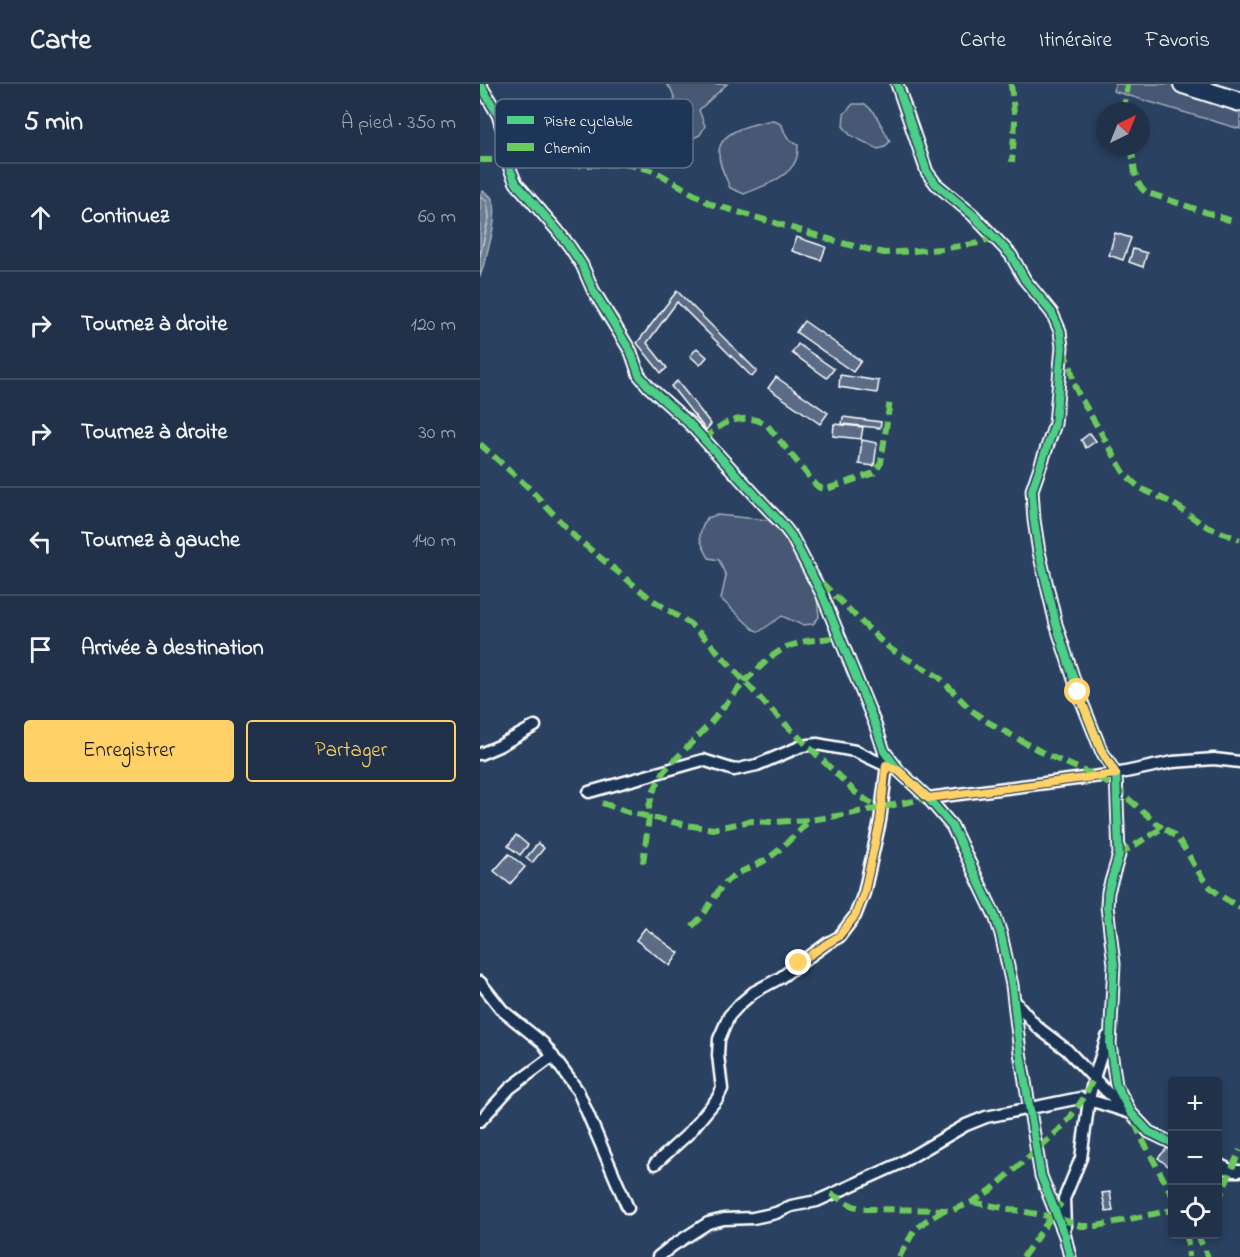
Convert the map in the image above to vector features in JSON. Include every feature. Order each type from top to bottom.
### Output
[{"type":"highway","points":[[1183,84],[1240,102]]},
{"type":"highway","points":[[1224,84],[1240,89]]},
{"type":"street","points":[[480,84],[495,110]]},
{"type":"street","points":[[897,84],[927,172],[936,184],[972,214],[1011,255],[1025,280],[1052,313],[1060,331],[1062,346],[1055,424],[1032,490],[1034,520],[1056,624],[1074,680],[1101,750],[1116,774],[1119,855],[1108,892],[1107,906],[1114,964],[1110,1044],[1116,1085],[1131,1113]]},
{"type":"street","points":[[510,168],[516,183],[570,246],[582,265],[593,290],[631,352],[639,375],[688,422],[792,537],[822,594],[884,750],[886,765],[880,821],[864,893],[855,916],[838,937],[780,978],[754,992],[729,1016],[719,1039],[718,1055],[722,1089],[717,1100],[688,1134],[655,1164]]},
{"type":"street","points":[[480,754],[535,726]]},
{"type":"street","points":[[588,792],[703,760],[734,770],[757,765],[802,746],[817,744],[855,751],[899,771]]},
{"type":"street","points":[[884,750],[899,771],[928,798],[952,826],[991,908],[1003,942],[1012,985],[1020,1052],[1041,1176],[1065,1236],[1070,1257]]},
{"type":"street","points":[[928,798],[1116,774],[1173,762],[1214,759],[1240,762]]},
{"type":"street","points":[[480,982],[503,1011],[543,1043],[578,1091],[628,1208]]},
{"type":"street","points":[[1013,1000],[1036,1027],[1067,1050],[1149,1132],[1168,1141]]},
{"type":"street","points":[[1065,1236],[1064,1199],[1081,1158],[1094,1078],[1112,1023]]},
{"type":"street","points":[[480,1121],[510,1088],[553,1056]]},
{"type":"street","points":[[658,1257],[708,1223],[724,1219],[753,1218],[776,1213],[791,1206],[817,1201],[898,1164],[966,1125],[986,1117],[1080,1098],[1131,1113]]},
{"type":"street","points":[[1222,1166],[1237,1172]]},
{"type":"shaded area","points":[[666,84],[727,84],[699,110],[705,126],[700,135],[693,138],[693,99],[675,99]]},
{"type":"shaded area","points":[[1115,84],[1177,84],[1240,103],[1240,129],[1150,102],[1113,91]]},
{"type":"shaded area","points":[[853,104],[865,104],[874,112],[890,141],[885,147],[878,149],[850,135],[843,126],[844,114]]},
{"type":"shaded area","points":[[773,120],[782,125],[788,137],[798,145],[796,160],[781,177],[744,194],[730,188],[720,161],[721,144],[725,138],[740,129]]},
{"type":"shaded area","points":[[717,515],[768,520],[785,535],[817,598],[819,617],[813,624],[802,625],[782,616],[759,632],[721,599],[726,576],[719,560],[709,558],[700,538],[707,518]]},
{"type":"water","points":[[483,191],[491,197],[495,213],[492,236],[480,277],[480,195]]},
{"type":"building","points":[[1115,233],[1131,238],[1123,260],[1109,255]]},
{"type":"building","points":[[796,237],[826,247],[821,260],[792,251]]},
{"type":"building","points":[[1133,249],[1147,253],[1143,267],[1129,262]]},
{"type":"building","points":[[677,291],[757,371],[752,377],[677,302],[647,343],[667,368],[661,373],[637,343]]},
{"type":"building","points":[[804,321],[861,361],[853,372],[796,332]]},
{"type":"building","points":[[798,344],[834,369],[827,378],[792,353]]},
{"type":"building","points":[[697,348],[707,357],[700,365],[690,356]]},
{"type":"building","points":[[840,375],[879,381],[877,393],[839,387]]},
{"type":"building","points":[[776,377],[828,413],[820,424],[768,388]]},
{"type":"building","points":[[677,381],[711,424],[706,430],[671,386]]},
{"type":"building","points":[[843,417],[881,422],[880,428],[842,424]]},
{"type":"building","points":[[834,424],[863,427],[861,439],[833,436]]},
{"type":"building","points":[[1090,433],[1096,441],[1086,448],[1081,440]]},
{"type":"building","points":[[862,440],[877,443],[874,466],[859,464]]},
{"type":"building","points":[[516,835],[528,845],[520,855],[508,846]]},
{"type":"building","points":[[538,843],[544,848],[532,863],[526,858]]},
{"type":"building","points":[[509,854],[525,867],[510,884],[494,871]]},
{"type":"building","points":[[645,928],[679,953],[670,966],[636,940]]},
{"type":"building","points":[[1167,1148],[1168,1149],[1168,1166],[1158,1158]]},
{"type":"building","points":[[1110,1192],[1113,1211],[1106,1212],[1102,1193]]},
{"type":"marked path","points":[[1011,84],[1015,122],[1012,162]]},
{"type":"marked path","points":[[1125,102],[1127,84]]},
{"type":"marked path","points":[[1132,156],[1136,177],[1145,192],[1232,221]]},
{"type":"marked path","points":[[480,160],[495,160]]},
{"type":"marked path","points":[[643,168],[658,173],[711,204],[884,253],[941,249],[979,243],[994,237]]},
{"type":"marked path","points":[[1063,350],[1078,393],[1129,478],[1140,487],[1174,504],[1201,523],[1240,540]]},
{"type":"marked path","points":[[704,440],[717,428],[733,420],[759,421],[767,425],[816,485],[827,489],[874,473],[881,463],[890,400]]},
{"type":"marked path","points":[[480,444],[529,488],[575,537],[651,599],[690,624],[768,707],[855,792],[882,808]]},
{"type":"marked path","points":[[822,583],[880,640],[892,650],[939,677],[970,709],[986,721],[1047,755],[1096,776],[1117,789],[1162,828]]},
{"type":"marked path","points":[[643,863],[649,807],[653,792],[664,771],[707,727],[745,681],[772,656],[786,647],[806,641],[840,637]]},
{"type":"marked path","points":[[602,803],[628,812],[713,829],[750,821],[810,820],[928,798]]},
{"type":"marked path","points":[[692,926],[726,882],[738,873],[769,858],[810,820]]},
{"type":"marked path","points":[[1119,855],[1162,828],[1176,837],[1209,886],[1240,908]]},
{"type":"marked path","points":[[831,1194],[853,1206],[866,1209],[953,1210],[972,1202],[991,1190],[1058,1131],[1083,1099],[1094,1078]]},
{"type":"marked path","points":[[1135,1123],[1168,1188]]},
{"type":"marked path","points":[[1222,1192],[1240,1150]]},
{"type":"marked path","points":[[1023,1257],[1064,1199]]},
{"type":"marked path","points":[[972,1202],[1058,1218],[1081,1226],[1097,1226],[1168,1211]]},
{"type":"marked path","points":[[899,1257],[914,1231],[944,1210]]},
{"type":"marked path","points":[[1187,1239],[1189,1257]]},
{"type":"marked path","points":[[1199,1239],[1208,1257]]},
{"type":"cycle path","points":[[480,84],[495,110]]},
{"type":"cycle path","points":[[897,84],[927,172],[936,184],[972,214],[1011,255],[1025,280],[1052,313],[1060,331],[1062,347],[1055,424],[1032,490],[1034,520],[1056,624],[1078,692],[1101,750],[1116,774],[1119,855],[1108,892],[1107,906],[1114,964],[1110,1044],[1116,1085],[1131,1113],[1149,1132],[1168,1141]]},
{"type":"cycle path","points":[[510,168],[516,183],[557,230],[582,265],[593,290],[631,352],[639,375],[688,422],[792,537],[822,594],[884,751],[899,771],[928,798],[952,826],[995,916],[1001,934],[1012,985],[1020,1052],[1041,1176],[1065,1236],[1070,1257]]},
{"type":"route","points":[[799,963],[838,937],[855,916],[864,893],[880,821],[886,765],[899,771],[928,798],[1116,774],[1101,750],[1078,692]]}]
